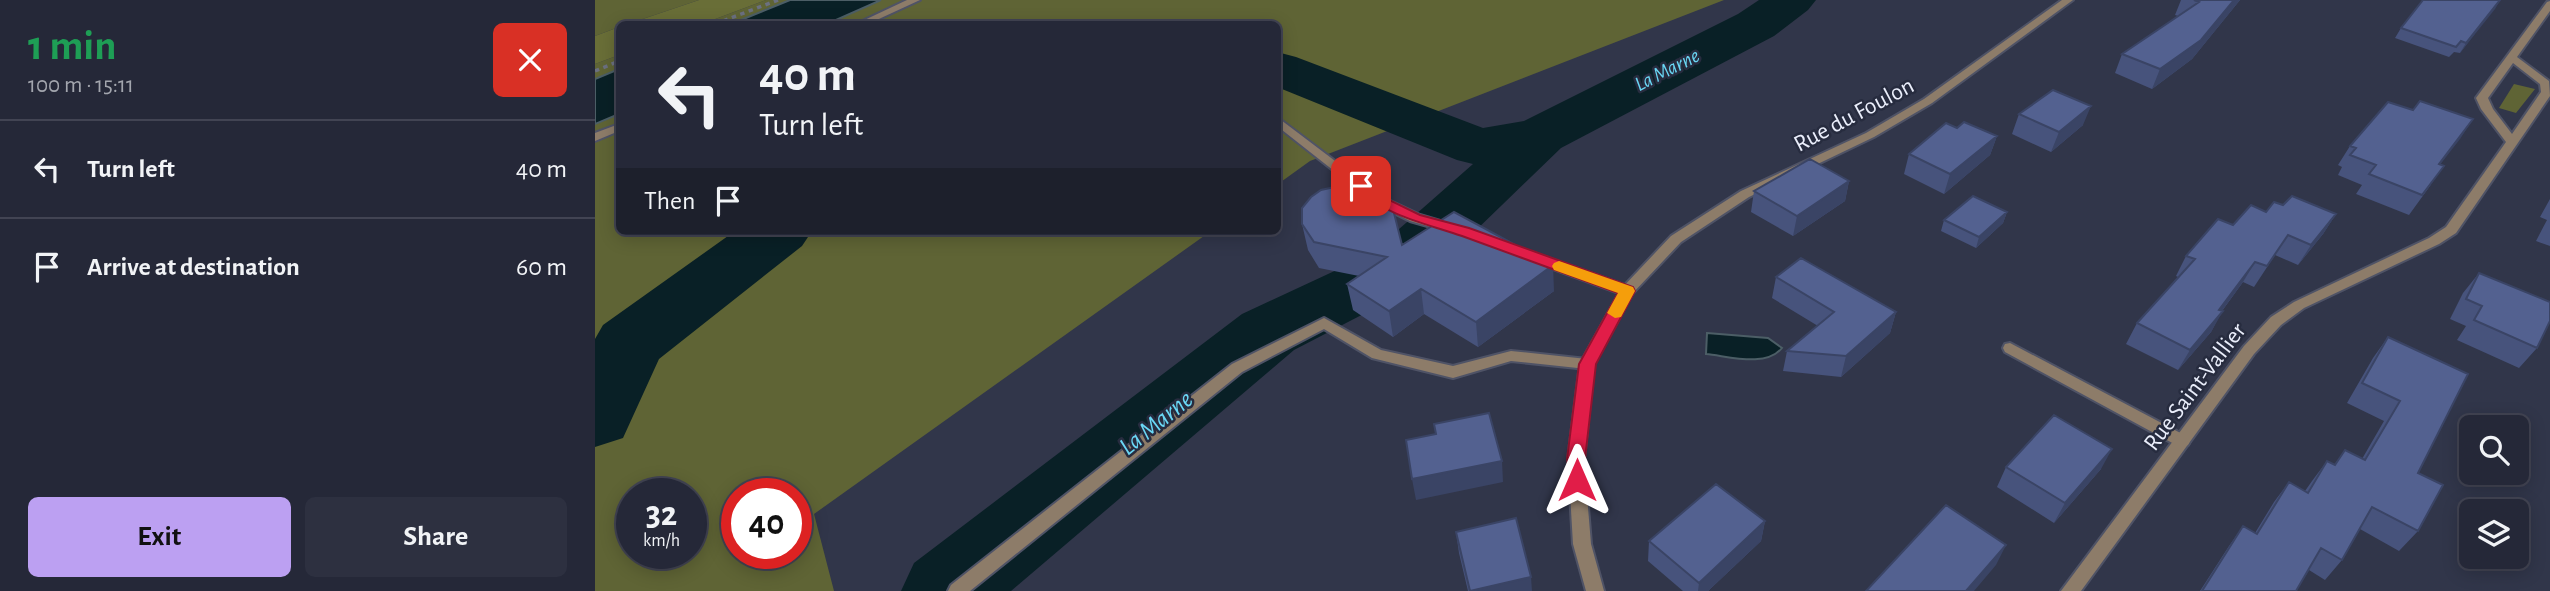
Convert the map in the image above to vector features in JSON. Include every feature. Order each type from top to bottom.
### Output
[{"type":"street","points":[[868,21],[915,0]]},
{"type":"street","name":"Rue du Foulon","points":[[1587,364],[1627,291],[1677,239],[1745,194],[1870,135],[1928,101],[2068,0]]},
{"type":"street","points":[[2511,141],[2500,123],[2485,109],[2482,98],[2550,4]]},
{"type":"street","name":"Rue Saint-Vallier","points":[[2070,591],[2249,349],[2276,321],[2299,305],[2434,241],[2451,230],[2547,92],[2545,83],[2511,57]]},
{"type":"street","points":[[1281,123],[1380,201],[1415,218],[1464,232]]},
{"type":"street","points":[[595,138],[616,128]]},
{"type":"street","points":[[1514,250],[1627,291]]},
{"type":"street","points":[[957,591],[1237,368],[1324,323],[1377,354],[1453,372],[1511,356],[1587,364],[1576,459],[1582,544],[1595,591]]},
{"type":"street","points":[[2010,348],[2182,442]]},
{"type":"path","points":[[723,21],[778,0]]},
{"type":"path","points":[[595,71],[616,62]]},
{"type":"green space","points":[[595,0],[699,0],[637,21],[616,21],[616,28],[595,36]]},
{"type":"green space","points":[[699,0],[766,0],[710,21],[637,21]]},
{"type":"green space","points":[[766,0],[1724,0],[1310,161],[1281,182],[1281,21],[710,21]]},
{"type":"green space","points":[[616,28],[616,56],[595,64],[595,36]]},
{"type":"green space","points":[[616,56],[616,235],[1205,235],[814,514],[834,591],[595,591],[595,64]]},
{"type":"green space","points":[[2514,84],[2535,89],[2516,113],[2499,108]]},
{"type":"water","points":[[790,0],[881,0],[834,21],[738,21]]},
{"type":"water","points":[[616,70],[616,115],[595,124],[595,79]]},
{"type":"water","points":[[1707,333],[1768,338],[1782,348],[1766,358],[1757,359],[1706,354]]},
{"type":"building","points":[[2194,0],[2234,0],[2201,40],[2160,69],[2122,54],[2199,2]]},
{"type":"building","points":[[2423,0],[2500,0],[2466,43],[2461,41],[2456,47],[2401,28]]},
{"type":"building","points":[[2053,90],[2091,106],[2059,132],[2019,114]]},
{"type":"building","points":[[2420,101],[2473,119],[2439,164],[2444,166],[2422,195],[2369,174],[2376,165],[2350,155],[2356,148],[2350,146],[2388,102],[2413,110]]},
{"type":"building","points":[[1964,122],[1997,136],[1950,174],[1909,154],[1946,123],[1957,128]]},
{"type":"building","points":[[1810,159],[1849,181],[1797,216],[1754,191]]},
{"type":"building","points":[[1352,183],[1380,189],[1391,201],[1402,245],[1454,212],[1553,265],[1476,322],[1421,289],[1389,311],[1347,284],[1387,257],[1314,242],[1302,224],[1302,208],[1311,197],[1321,190]]},
{"type":"building","points":[[1973,196],[2007,212],[1979,237],[1944,220]]},
{"type":"building","points":[[2292,196],[2336,214],[2311,245],[2288,235],[2267,266],[2255,262],[2219,310],[2223,311],[2190,350],[2137,323],[2195,259],[2186,256],[2218,219],[2233,225],[2251,205],[2266,212],[2274,202],[2283,205]]},
{"type":"building","points":[[1801,258],[1896,312],[1846,356],[1787,351],[1834,312],[1776,277]]},
{"type":"building","points":[[2479,273],[2550,302],[2550,321],[2537,348],[2474,320],[2482,306],[2466,299]]},
{"type":"building","points":[[2388,337],[2468,374],[2418,473],[2443,485],[2418,531],[2372,507],[2342,560],[2321,548],[2296,591],[2202,591],[2243,526],[2257,534],[2289,482],[2308,493],[2327,461],[2335,465],[2345,450],[2365,460],[2400,401],[2362,383]]},
{"type":"building","points":[[1489,413],[1502,461],[1412,479],[1406,440],[1436,434],[1434,424]]},
{"type":"building","points":[[2054,415],[2112,449],[2065,503],[2006,467]]},
{"type":"building","points":[[1716,484],[1765,521],[1699,583],[1649,541]]},
{"type":"building","points":[[1946,505],[2006,545],[1966,591],[1866,591]]},
{"type":"building","points":[[1516,518],[1531,577],[1470,591],[1456,532]]},
{"type":"waterway","name":"La Marne","points":[[1540,136],[1756,25],[1791,0]]},
{"type":"waterway","name":"La Marne","points":[[1281,70],[1478,147],[1540,136]]},
{"type":"waterway","name":"La Marne","points":[[1414,252],[1540,136]]},
{"type":"waterway","name":"La Marne","points":[[595,417],[629,344],[774,235]]},
{"type":"waterway","name":"La Marne","points":[[946,591],[1268,332],[1380,277]]},
{"type":"slow traffic","points":[[1559,266],[1627,291],[1615,313]]},
{"type":"route","points":[[1361,186],[1380,201],[1415,218],[1464,232],[1627,291],[1587,364],[1576,459],[1577,480]]}]
